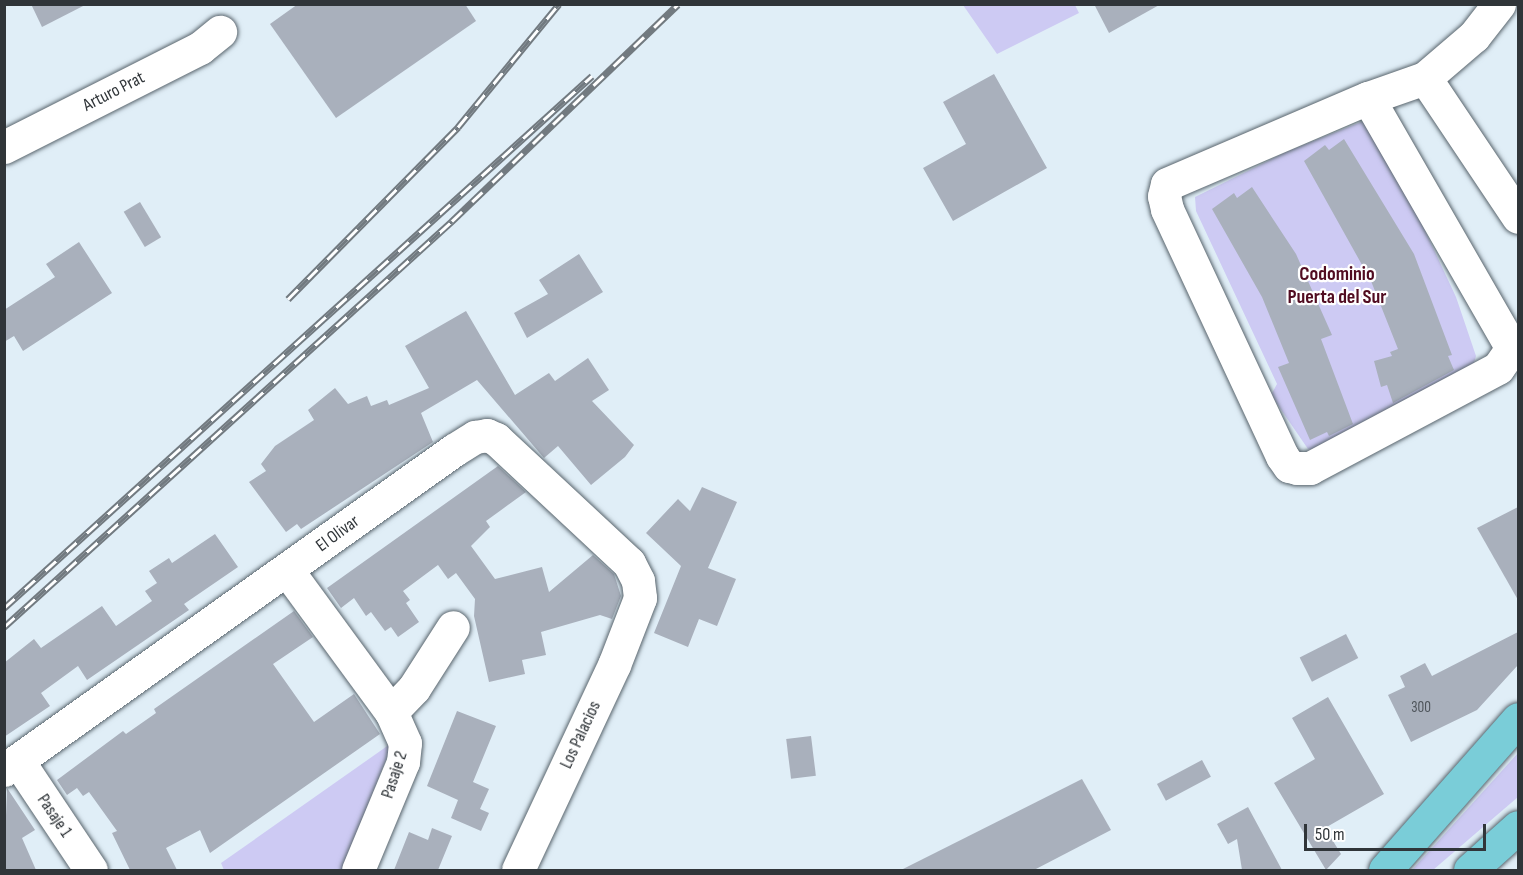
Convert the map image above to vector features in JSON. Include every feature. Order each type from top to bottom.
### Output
[{"type":"main road","points":[[1385,870],[1518,719]]},
{"type":"main road","points":[[1470,870],[1518,827]]},
{"type":"street","points":[[1368,98],[1512,348],[1498,368],[1310,468],[1297,468],[1289,466],[1282,456],[1164,196],[1167,184],[1179,176],[1368,98],[1425,78],[1474,36],[1491,8]]},
{"type":"street","name":"Arturo Prat","points":[[4,147],[200,48],[220,32]]},
{"type":"street","points":[[1425,78],[1518,217]]},
{"type":"street","name":"El Olivar","points":[[11,765],[475,437],[487,435],[496,439],[629,563],[638,581],[640,598]]},
{"type":"street","name":"Pasaje 2","points":[[288,570],[391,712],[405,743],[403,762],[358,870]]},
{"type":"street","name":"Los Palacios","points":[[518,870],[614,665],[640,598]]},
{"type":"street","points":[[391,712],[414,688],[453,627]]},
{"type":"street","name":"Pasaje 1","points":[[11,765],[90,870]]},
{"type":"shaded area","points":[[963,5],[1075,5],[1079,13],[997,54]]},
{"type":"shaded area","points":[[1366,120],[1413,205],[1456,297],[1476,356],[1473,366],[1319,450],[1308,449],[1271,395],[1277,384],[1196,211],[1195,197],[1286,152]]},
{"type":"shaded area","points":[[393,742],[342,870],[224,870],[221,863]]},
{"type":"shaded area","points":[[1518,753],[1518,797],[1433,870],[1412,870]]},
{"type":"building","points":[[31,4],[87,4],[42,27]]},
{"type":"building","points":[[298,4],[465,4],[476,21],[336,118],[270,24]]},
{"type":"building","points":[[1094,4],[1161,4],[1109,33]]},
{"type":"building","points":[[994,74],[1047,168],[953,221],[923,168],[966,144],[943,102]]},
{"type":"building","points":[[1344,139],[1414,254],[1452,355],[1448,356],[1454,370],[1393,403],[1387,385],[1381,387],[1374,361],[1392,356],[1390,352],[1398,349],[1371,281],[1304,161],[1325,145],[1329,150]]},
{"type":"building","points":[[1252,187],[1296,254],[1332,335],[1321,339],[1353,424],[1329,436],[1327,432],[1310,440],[1278,367],[1289,363],[1262,297],[1212,209],[1234,193],[1237,198]]},
{"type":"building","points":[[140,202],[161,237],[145,247],[124,212]]},
{"type":"building","points":[[79,242],[112,293],[23,351],[14,336],[4,342],[4,310],[55,277],[46,264]]},
{"type":"building","points":[[579,254],[603,292],[527,338],[514,313],[548,294],[539,280]]},
{"type":"building","points":[[466,311],[515,395],[549,373],[555,381],[588,358],[609,390],[592,401],[634,445],[625,457],[591,485],[558,446],[544,458],[477,380],[421,413],[433,442],[301,529],[297,524],[286,532],[249,482],[266,471],[261,464],[275,446],[314,420],[308,410],[335,388],[348,404],[367,396],[371,406],[387,400],[389,405],[429,388],[405,346]]},
{"type":"building","points":[[498,466],[526,492],[486,521],[490,527],[471,546],[495,579],[542,567],[549,592],[593,555],[614,574],[621,596],[612,619],[600,615],[541,632],[546,655],[522,660],[525,674],[489,682],[474,616],[475,599],[456,573],[448,579],[438,565],[403,591],[410,600],[406,603],[419,622],[398,637],[391,627],[385,631],[371,612],[366,616],[354,598],[341,608],[327,588]]},
{"type":"building","points":[[702,487],[737,502],[708,568],[736,579],[717,626],[699,619],[688,647],[654,633],[681,566],[646,533],[678,499],[690,511]]},
{"type":"building","points":[[1518,507],[1518,600],[1477,528]]},
{"type":"building","points":[[215,534],[238,567],[184,604],[189,610],[87,680],[78,666],[41,693],[50,706],[4,737],[4,663],[34,639],[41,648],[102,606],[116,626],[152,601],[145,591],[157,583],[149,571],[169,558],[172,563]]},
{"type":"building","points":[[294,611],[313,637],[273,664],[314,722],[354,694],[380,734],[210,853],[200,830],[166,848],[177,870],[130,870],[112,833],[117,831],[89,792],[83,796],[77,788],[67,795],[57,780],[123,731],[126,734],[156,713],[154,709]]},
{"type":"building","points":[[1518,632],[1518,665],[1477,710],[1411,742],[1388,695],[1405,687],[1400,676],[1425,663],[1432,676]]},
{"type":"building","points":[[1346,634],[1358,658],[1312,682],[1300,658]]},
{"type":"building","points":[[1328,697],[1384,794],[1325,828],[1341,854],[1326,870],[1274,783],[1315,759],[1292,718]]},
{"type":"building","points":[[457,711],[496,726],[473,782],[489,789],[480,809],[489,813],[481,831],[451,818],[458,800],[427,786]]},
{"type":"building","points":[[811,736],[816,776],[791,779],[786,739]]},
{"type":"building","points":[[1202,760],[1211,777],[1166,801],[1157,784]]},
{"type":"building","points":[[1082,779],[1111,830],[1034,870],[901,870]]},
{"type":"building","points":[[7,788],[35,830],[22,838],[36,870],[4,870]]},
{"type":"building","points":[[1248,807],[1282,870],[1242,870],[1237,839],[1228,844],[1217,824]]},
{"type":"building","points":[[432,828],[452,836],[438,870],[394,870],[409,832],[428,840]]},
{"type":"railway","points":[[288,299],[458,127],[559,4]]},
{"type":"railway","points":[[4,627],[452,221],[678,4]]},
{"type":"railway","points":[[4,608],[592,76]]},
{"type":"district","name":"Codominio Puerta del Sur","points":[[1337,286]]}]
